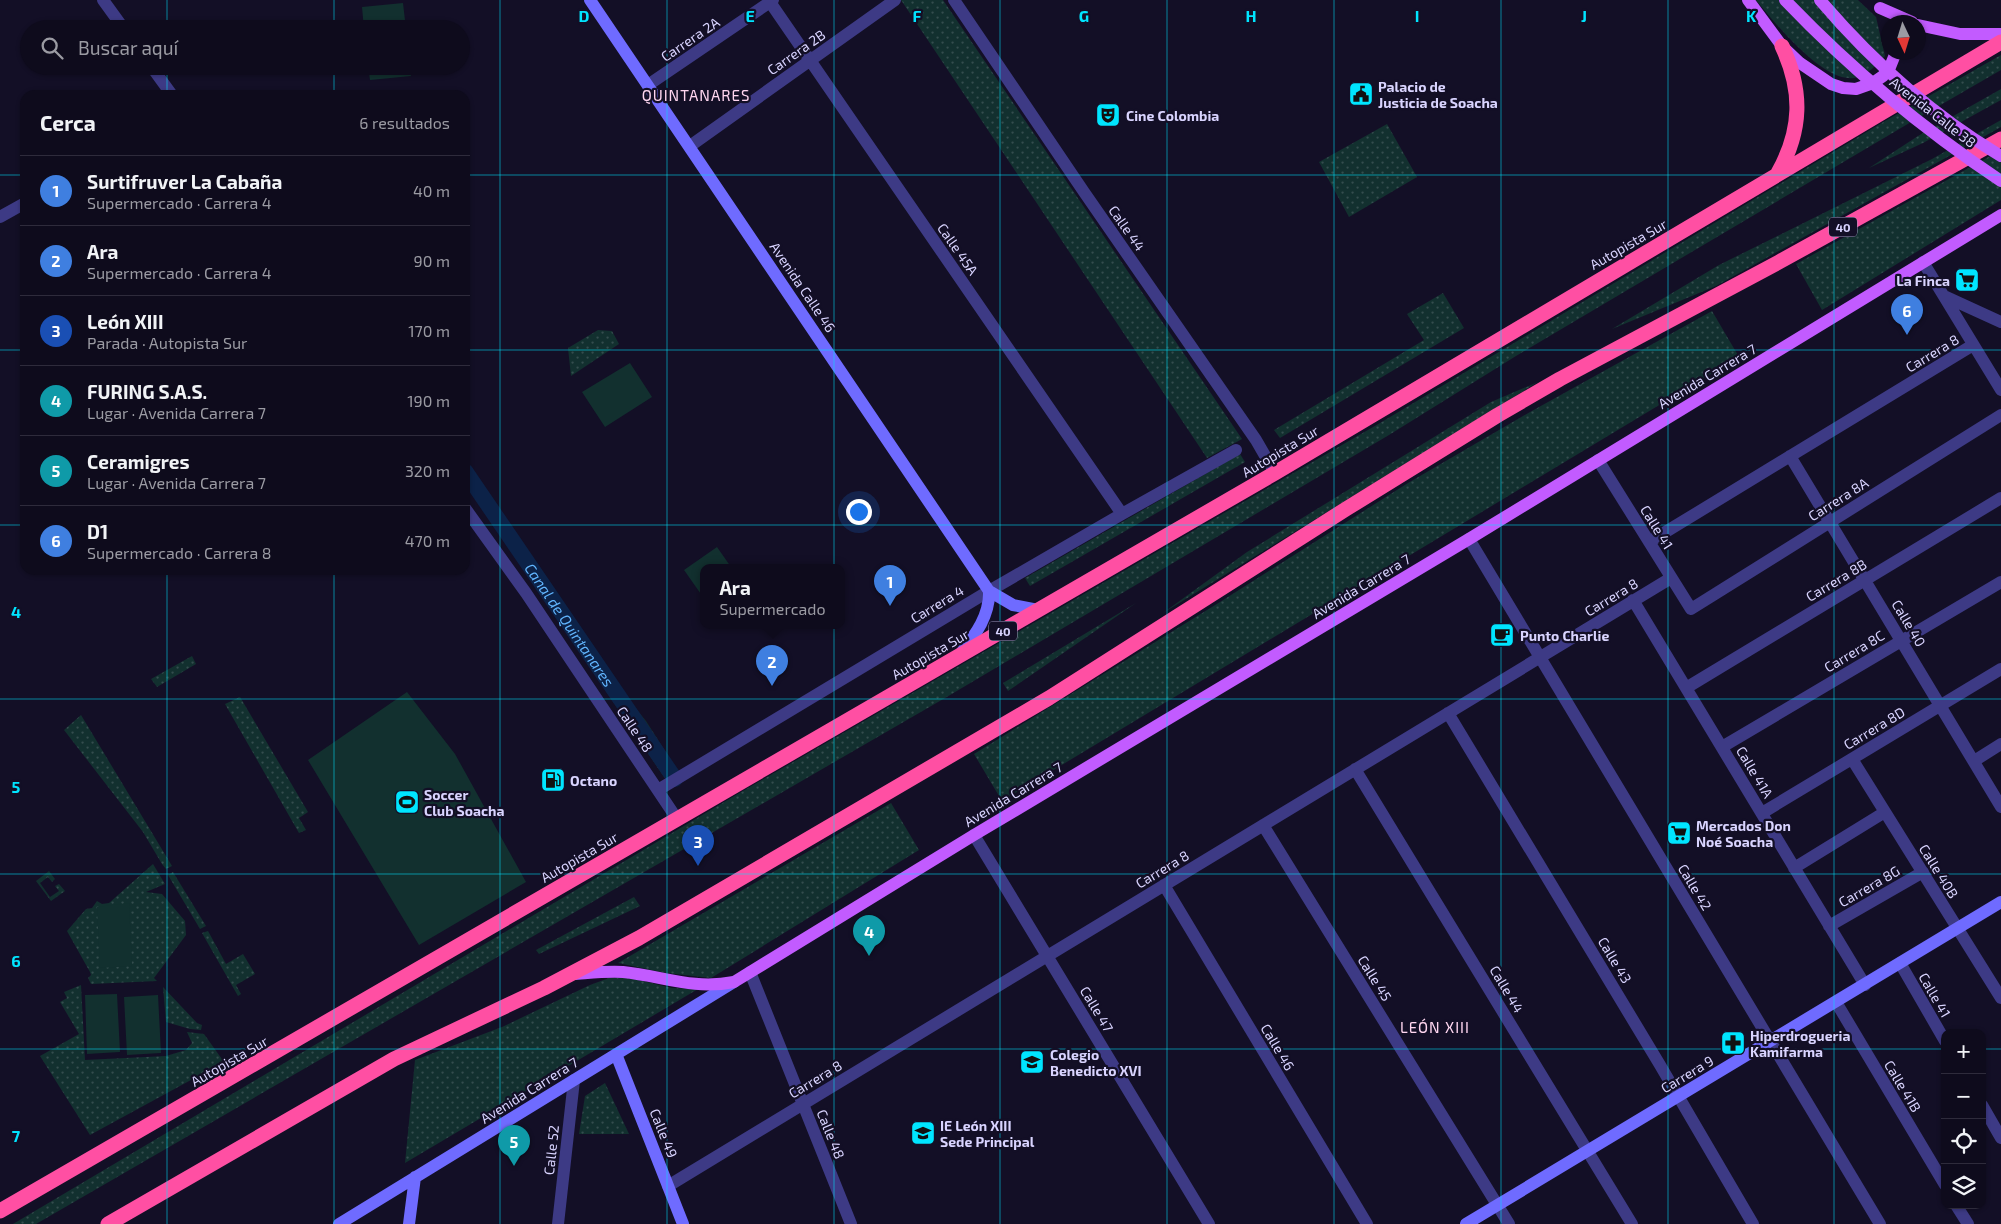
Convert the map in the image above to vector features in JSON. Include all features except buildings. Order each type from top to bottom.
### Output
[{"type":"highway","name":"Autopista Sur","points":[[0,1211],[409,976],[1275,473],[2001,42]]},
{"type":"highway","points":[[1777,175],[1792,143],[1798,105],[1790,65],[1782,46]]},
{"type":"highway","name":"40","points":[[108,1224],[394,1060],[573,974],[648,933],[1049,698],[1346,509],[1498,415],[2001,139]]},
{"type":"main road","points":[[1748,0],[1782,46],[1800,62],[1831,84],[1856,88],[1873,83],[1883,76],[1893,60]]},
{"type":"main road","name":"Avenida Calle 38","points":[[1786,0],[1839,54],[1877,88],[1916,120],[2001,181]]},
{"type":"main road","name":"Avenida Calle 38","points":[[1820,0],[1856,40],[1897,80],[1958,128],[2001,156]]},
{"type":"main road","points":[[1876,4],[1885,15]]},
{"type":"main road","points":[[1876,4],[1898,15]]},
{"type":"main road","points":[[1926,27],[1960,34],[2001,34]]},
{"type":"main road","name":"Avenida Carrera 7","points":[[573,974],[622,972],[698,985],[734,982],[974,834],[1469,539],[1923,262],[1998,219]]},
{"type":"street","points":[[103,0],[117,20]]},
{"type":"street","name":"Avenida Calle 46","points":[[590,0],[989,591]]},
{"type":"street","name":"Carrera 2B","points":[[690,146],[895,0]]},
{"type":"street","name":"Calle 44","points":[[954,0],[1256,440],[1275,473]]},
{"type":"street","name":"Carrera 2A","points":[[648,85],[772,1]]},
{"type":"street","name":"Calle 45A","points":[[772,1],[810,61],[1122,514]]},
{"type":"street","points":[[158,75],[168,90]]},
{"type":"street","points":[[0,217],[20,206]]},
{"type":"street","points":[[1923,262],[2001,390]]},
{"type":"street","points":[[1944,296],[2001,322]]},
{"type":"street","name":"Carrera 8","points":[[1649,542],[1973,345]]},
{"type":"street","name":"Carrera 8A","points":[[1691,609],[2001,415]]},
{"type":"street","name":"Carrera 4","points":[[658,790],[989,591],[1236,450]]},
{"type":"street","name":"Calle 40","points":[[1790,456],[2001,807]]},
{"type":"street","name":"Calle 41","points":[[1598,460],[1691,609]]},
{"type":"street","name":"Carrera 8B","points":[[1686,688],[2001,498]]},
{"type":"street","name":"Calle 48","points":[[470,515],[526,593],[677,819]]},
{"type":"street","name":"Calle 42","points":[[1469,539],[1880,1224]]},
{"type":"street","name":"Carrera 8","points":[[668,1186],[1671,578]]},
{"type":"street","name":"Carrera 8C","points":[[1722,747],[2001,582]]},
{"type":"street","points":[[958,657],[980,627],[986,614],[989,591],[1013,606],[1038,610]]},
{"type":"street","name":"Calle 41A","points":[[1633,600],[1865,985]]},
{"type":"street","name":"Carrera 8D","points":[[1762,813],[2001,669]]},
{"type":"street","name":"Calle 43","points":[[1448,713],[1679,1096],[1753,1224]]},
{"type":"street","points":[[1974,761],[2001,744]]},
{"type":"street","name":"Calle 40B","points":[[1852,759],[2001,998]]},
{"type":"street","name":"Calle 44","points":[[1356,769],[1632,1224]]},
{"type":"street","points":[[1794,868],[1885,812]]},
{"type":"street","name":"Calle 45","points":[[1263,825],[1509,1224]]},
{"type":"street","name":"Calle 47","points":[[974,834],[1210,1224]]},
{"type":"street","name":"Carrera 8G","points":[[1829,926],[1923,872]]},
{"type":"street","name":"Calle 46","points":[[1164,885],[1367,1224]]},
{"type":"street","name":"Carrera 9","points":[[1466,1224],[2001,902]]},
{"type":"street","name":"Calle 41","points":[[1900,963],[1941,1034]]},
{"type":"street","name":"Calle 48","points":[[750,972],[851,1224]]},
{"type":"street","name":"Avenida Carrera 7","points":[[339,1224],[734,982]]},
{"type":"street","name":"Calle 41B","points":[[1836,1002],[1941,1179]]},
{"type":"street","name":"Calle 49","points":[[616,1054],[683,1224]]},
{"type":"street","name":"Calle 52","points":[[558,1224],[574,1080]]},
{"type":"street","points":[[1986,1112],[2001,1138]]},
{"type":"street","points":[[409,1224],[415,1178]]},
{"type":"street","points":[[1959,1209],[1968,1224]]},
{"type":"green space","points":[[901,0],[943,0],[1242,439],[1207,458]]},
{"type":"green space","points":[[1756,0],[1858,0],[1876,17],[1881,39],[1881,60],[1871,70],[1859,77],[1842,77],[1828,71],[1814,61]]},
{"type":"green space","points":[[403,3],[405,20],[363,20],[362,7]]},
{"type":"green space","points":[[2001,55],[2001,70],[1516,356],[1389,435],[945,698],[36,1224],[13,1224],[736,795],[1380,423],[1885,121]]},
{"type":"green space","points":[[369,75],[411,75],[411,76],[370,80]]},
{"type":"green space","points":[[2001,89],[2001,100],[1923,143],[1869,168],[1918,136]]},
{"type":"green space","points":[[2001,120],[2001,127],[1716,286],[1612,329],[1719,265],[1932,159]]},
{"type":"green space","points":[[1387,124],[1417,177],[1349,217],[1319,162]]},
{"type":"green space","points":[[2001,150],[2001,200],[1822,310],[1796,264]]},
{"type":"green space","points":[[1443,293],[1464,328],[1280,438],[1274,430],[1424,340],[1407,314]]},
{"type":"green space","points":[[1712,311],[1739,357],[1002,801],[974,754],[1408,483],[1530,412]]},
{"type":"green space","points":[[598,330],[612,331],[619,344],[571,376],[568,348]]},
{"type":"green space","points":[[630,363],[652,397],[605,427],[582,392]]},
{"type":"green space","points":[[1538,382],[1163,613],[1247,552],[1491,402]]},
{"type":"green space","points":[[1240,454],[1245,462],[1030,586],[1025,578]]},
{"type":"green space","points":[[470,471],[646,721],[681,776],[668,783],[470,489]]},
{"type":"green space","points":[[717,547],[729,564],[700,564],[700,593],[684,570]]},
{"type":"green space","points":[[1136,603],[1008,691],[1003,683]]},
{"type":"green space","points":[[192,656],[196,664],[157,687],[151,679]]},
{"type":"green space","name":"Soccer Club Soacha","points":[[407,692],[455,754],[526,882],[419,945],[308,760]]},
{"type":"green space","points":[[240,697],[308,812],[299,818],[306,830],[299,833],[225,704]]},
{"type":"green space","points":[[81,715],[172,866],[166,869],[162,864],[143,832],[64,730]]},
{"type":"green space","points":[[891,803],[919,850],[711,978],[666,973],[618,963]]},
{"type":"green space","points":[[153,864],[165,884],[146,892],[162,894],[185,921],[186,935],[154,978],[157,981],[91,984],[88,978],[91,975],[90,972],[67,931],[86,909],[92,908],[97,901],[102,904],[109,903]]},
{"type":"green space","points":[[49,871],[55,879],[52,882],[48,877],[40,883],[50,897],[59,891],[55,886],[59,884],[65,891],[51,901],[36,881]]},
{"type":"green space","points":[[173,872],[206,926],[200,929],[168,875]]},
{"type":"green space","points":[[634,897],[640,906],[539,954],[536,950]]},
{"type":"green space","points":[[129,903],[132,966],[100,968],[97,907]]},
{"type":"green space","points":[[208,931],[226,964],[243,954],[255,974],[236,985],[241,994],[238,996],[202,933]]},
{"type":"green space","points":[[609,978],[630,978],[672,988],[698,989],[405,1163],[415,1060],[502,1027],[590,985]]},
{"type":"green space","points":[[81,985],[85,1060],[166,1056],[186,1050],[192,1043],[187,1032],[204,1034],[224,1062],[90,1135],[40,1056],[79,1034],[60,1002],[67,998],[64,992]]},
{"type":"green space","points":[[163,987],[197,1023],[202,1025],[201,1030],[166,1022]]},
{"type":"green space","points":[[117,994],[120,1052],[87,1054],[85,995]]},
{"type":"green space","points":[[158,995],[161,1053],[127,1055],[124,997]]},
{"type":"green space","points":[[605,1083],[629,1134],[579,1134],[585,1096]]},
{"type":"waterway","name":"Canal de Quintanares","points":[[470,478],[675,779]]},
{"type":"place","name":"Palacio de Justicia de Soacha","points":[[1361,94]]},
{"type":"place","name":"Cine Colombia","points":[[1108,115]]},
{"type":"place","name":"La Finca","points":[[1967,280]]},
{"type":"place","name":"D1","points":[[1907,335]]},
{"type":"place","name":"Surtifruver La Cabaña","points":[[890,606]]},
{"type":"place","name":"Punto Charlie","points":[[1502,635]]},
{"type":"place","name":"Ara","points":[[772,686]]},
{"type":"place","name":"Octano","points":[[553,780]]},
{"type":"place","name":"Soccer Club Soacha","points":[[407,802]]},
{"type":"place","name":"Mercados Don Noé Soacha","points":[[1679,833]]},
{"type":"place","name":"León XIII","points":[[698,866]]},
{"type":"place","name":"FURING S.A.S.","points":[[869,956]]},
{"type":"place","name":"Hiperdrogueria Kamifarma","points":[[1733,1043]]},
{"type":"place","name":"Colegio Benedicto XVI","points":[[1032,1062]]},
{"type":"place","name":"IE León XIII Sede Principal","points":[[923,1133]]},
{"type":"place","name":"Ceramigres","points":[[514,1166]]},
{"type":"district","name":"QUINTANARES","points":[[696,95]]},
{"type":"district","name":"LEÓN XIII","points":[[1435,1027]]}]
